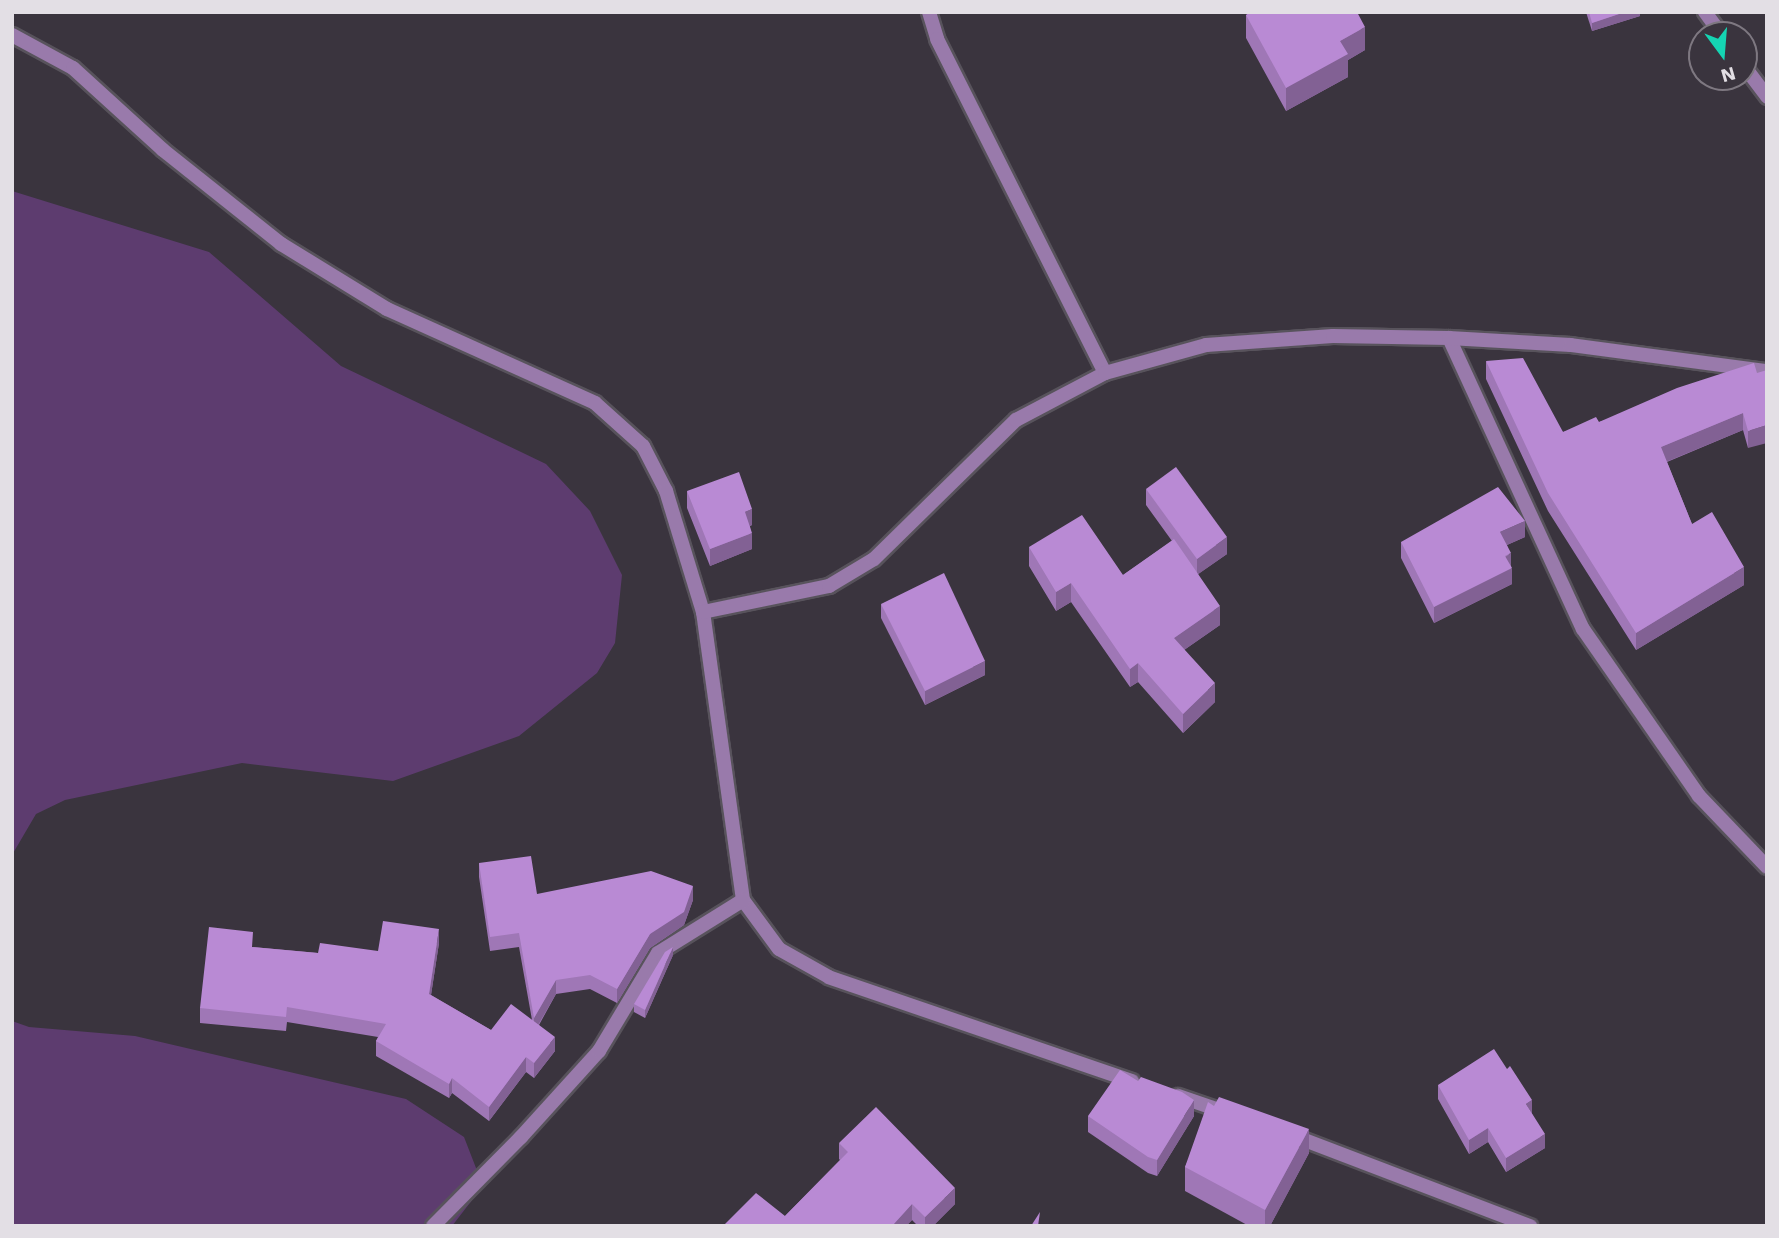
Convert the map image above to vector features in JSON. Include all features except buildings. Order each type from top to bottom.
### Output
[{"type":"street","points":[[929,12],[937,39],[1105,373]]},
{"type":"street","points":[[12,35],[73,68],[163,150],[281,244],[387,309],[595,403],[643,446],[666,491],[703,611],[743,900],[779,949],[829,977],[1243,1118]]},
{"type":"street","points":[[703,611],[829,586],[874,559],[1016,420],[1105,373],[1206,345],[1333,336],[1449,338],[1571,345],[1767,371]]},
{"type":"street","points":[[1449,338],[1583,629],[1699,796],[1767,867]]},
{"type":"street","points":[[433,1226],[521,1137],[600,1051],[658,953],[743,900]]},
{"type":"street","points":[[1282,1131],[1530,1226]]},
{"type":"shaded area","points":[[12,191],[209,252],[341,366],[546,464],[590,511],[622,575],[615,643],[597,673],[519,736],[393,781],[242,763],[65,800],[36,814],[12,855]]},
{"type":"shaded area","points":[[12,1021],[29,1027],[135,1036],[406,1099],[464,1137],[483,1186],[452,1226],[12,1226]]}]
